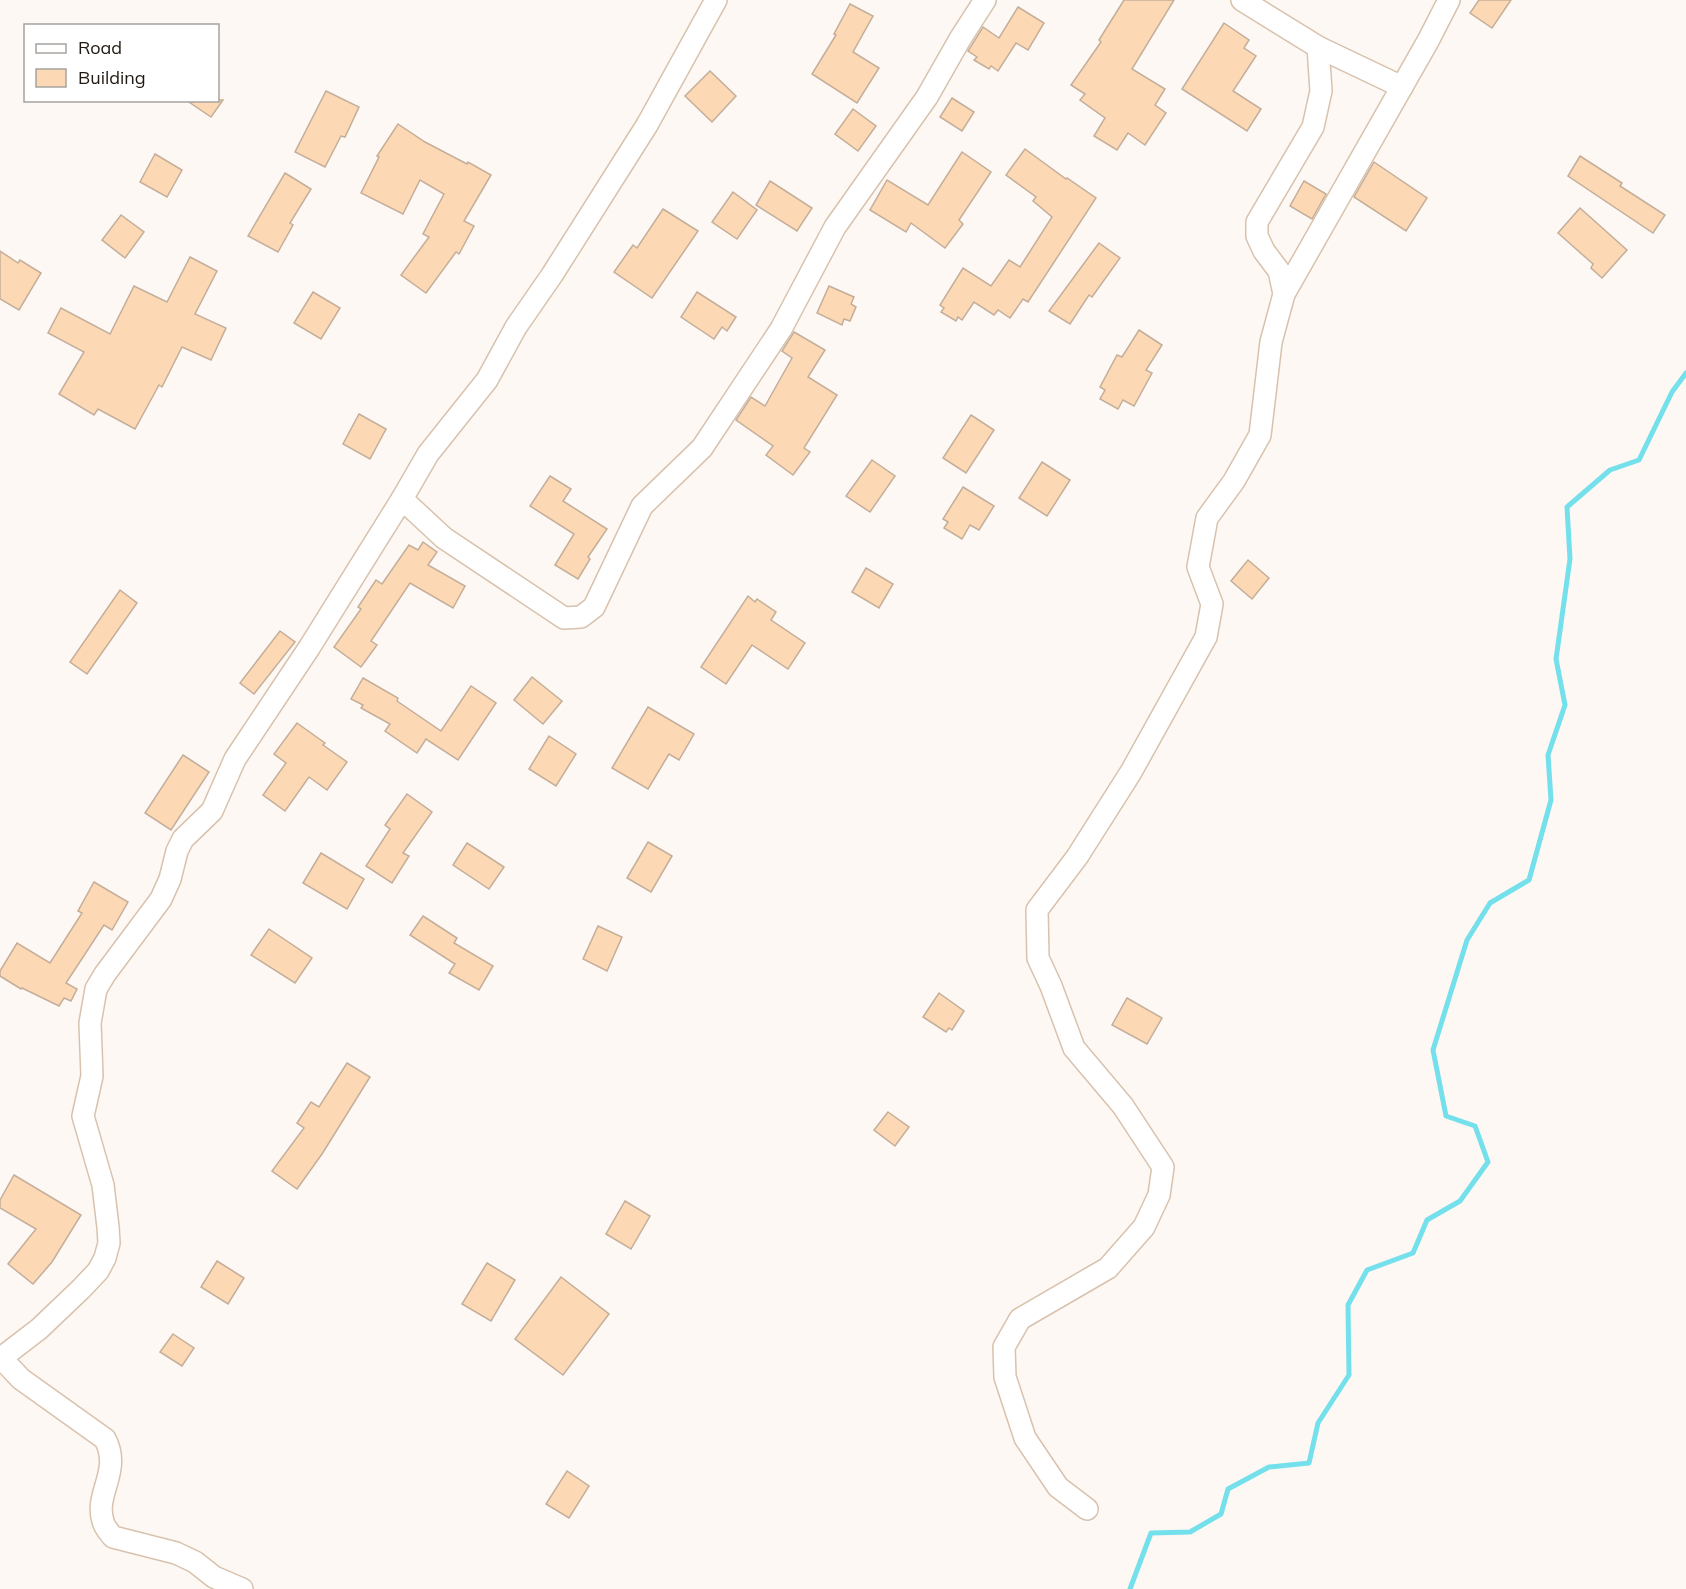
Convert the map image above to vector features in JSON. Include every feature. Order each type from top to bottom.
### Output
[{"type":"street","points":[[242,1589],[214,1577],[195,1562],[176,1553],[113,1537],[103,1522],[101,1512],[111,1459],[110,1448],[105,1439],[21,1379],[1,1359],[81,1289],[98,1271],[109,1243],[103,1185],[83,1116],[92,1076],[90,1023],[96,989],[161,899],[183,839],[212,811],[235,759],[309,648],[428,454],[487,380],[516,327],[552,275],[646,124],[716,0]]},
{"type":"street","points":[[402,499],[444,538],[564,618],[581,617],[594,607],[642,506],[702,448],[781,329],[835,227],[927,97],[960,39],[986,0]]},
{"type":"street","points":[[1242,0],[1318,47],[1402,87]]},
{"type":"street","points":[[1087,1509],[1058,1487],[1025,1438],[1005,1377],[1004,1347],[1020,1319],[1108,1268],[1144,1227],[1159,1195],[1163,1167],[1123,1106],[1074,1047],[1038,958],[1037,910],[1077,857],[1131,772],[1206,637],[1212,604],[1198,567],[1207,518],[1234,481],[1260,435],[1271,342],[1284,294],[1449,0]]},
{"type":"street","points":[[1284,294],[1279,271],[1264,251],[1257,236],[1257,222],[1313,127],[1321,91],[1318,47]]},
{"type":"building","points":[[1124,0],[1174,0],[1132,69],[1165,89],[1155,105],[1166,113],[1145,145],[1128,133],[1117,150],[1094,136],[1105,118],[1080,100],[1085,94],[1071,85],[1101,42],[1099,40]]},
{"type":"building","points":[[1479,0],[1511,0],[1492,28],[1470,13]]},
{"type":"building","points":[[850,4],[873,16],[853,52],[879,68],[857,103],[812,74],[836,35],[834,34]]},
{"type":"building","points":[[1018,7],[1044,23],[1028,50],[1016,43],[998,71],[991,66],[989,69],[974,60],[977,57],[968,51],[983,27],[999,38]]},
{"type":"building","points":[[1224,23],[1249,40],[1244,48],[1256,56],[1233,91],[1261,109],[1247,131],[1182,89]]},
{"type":"building","points":[[710,71],[736,96],[712,122],[685,96]]},
{"type":"building","points":[[326,91],[359,107],[345,137],[341,136],[325,167],[295,152]]},
{"type":"building","points":[[952,98],[974,112],[962,131],[940,117]]},
{"type":"building","points":[[223,100],[211,117],[189,102]]},
{"type":"building","points":[[853,109],[876,126],[858,151],[835,134]]},
{"type":"building","points":[[398,124],[425,142],[491,175],[464,221],[474,226],[459,254],[456,252],[426,293],[401,275],[429,237],[423,234],[444,194],[420,180],[403,214],[361,193],[379,157],[377,156]]},
{"type":"building","points":[[1025,149],[1096,198],[1028,302],[1023,299],[1010,318],[998,310],[994,315],[974,302],[962,320],[958,317],[956,321],[941,312],[944,308],[940,305],[963,268],[991,286],[1009,260],[1020,267],[1052,217],[1033,201],[1036,197],[1006,175]]},
{"type":"building","points":[[962,152],[991,172],[959,220],[963,224],[945,248],[911,223],[906,232],[870,210],[887,180],[928,205]]},
{"type":"building","points":[[155,154],[182,170],[167,197],[140,182]]},
{"type":"building","points":[[1580,156],[1622,183],[1620,186],[1665,215],[1653,233],[1568,176]]},
{"type":"building","points":[[1374,162],[1427,198],[1406,231],[1354,197]]},
{"type":"building","points":[[285,173],[311,189],[290,223],[293,225],[278,252],[248,236]]},
{"type":"building","points":[[770,181],[812,208],[797,231],[756,205]]},
{"type":"building","points":[[1304,181],[1326,194],[1312,219],[1290,206]]},
{"type":"building","points":[[733,192],[757,210],[737,239],[712,222]]},
{"type":"building","points":[[1580,208],[1627,250],[1602,278],[1591,268],[1593,264],[1558,233]]},
{"type":"building","points":[[663,209],[698,231],[652,298],[614,272],[633,245],[637,248]]},
{"type":"building","points":[[121,215],[144,232],[125,258],[102,240]]},
{"type":"building","points":[[1099,243],[1120,258],[1092,297],[1089,295],[1070,324],[1049,311]]},
{"type":"building","points":[[0,251],[18,263],[20,260],[41,273],[19,310],[0,299]]},
{"type":"building","points":[[190,257],[217,271],[195,314],[226,328],[211,360],[182,347],[162,387],[159,385],[135,429],[98,409],[94,415],[59,394],[84,352],[48,333],[61,308],[110,334],[134,286],[167,302]]},
{"type":"building","points":[[829,286],[854,297],[851,304],[856,307],[850,321],[844,319],[842,325],[817,313]]},
{"type":"building","points":[[313,292],[340,308],[321,339],[294,323]]},
{"type":"building","points":[[697,292],[736,317],[727,331],[722,327],[714,339],[681,317]]},
{"type":"building","points":[[1139,330],[1162,345],[1146,370],[1152,373],[1134,406],[1123,400],[1118,409],[1100,399],[1105,390],[1100,387],[1117,355],[1122,357]]},
{"type":"building","points":[[794,332],[825,350],[808,377],[837,395],[804,448],[810,452],[793,475],[766,455],[773,446],[736,420],[751,397],[765,406],[792,358],[782,351]]},
{"type":"building","points":[[359,414],[386,429],[370,459],[343,444]]},
{"type":"building","points":[[971,415],[994,430],[966,473],[943,458]]},
{"type":"building","points":[[872,460],[895,476],[870,512],[846,496]]},
{"type":"building","points":[[1042,462],[1070,480],[1047,516],[1019,498]]},
{"type":"building","points":[[550,476],[571,489],[563,501],[607,529],[588,557],[590,559],[578,579],[555,565],[574,534],[530,506]]},
{"type":"building","points":[[963,487],[994,506],[979,530],[970,525],[962,539],[944,528],[948,522],[943,519]]},
{"type":"building","points":[[423,542],[437,552],[428,565],[465,586],[453,608],[410,583],[371,641],[377,645],[361,667],[334,647],[361,609],[358,607],[376,580],[382,584],[409,545],[418,550]]},
{"type":"building","points":[[1248,560],[1269,578],[1252,599],[1231,581]]},
{"type":"building","points":[[866,568],[893,584],[879,608],[852,592]]},
{"type":"building","points":[[120,590],[137,603],[87,674],[70,662]]},
{"type":"building","points":[[748,596],[755,602],[757,599],[776,612],[771,620],[805,643],[788,669],[752,645],[726,684],[701,667]]},
{"type":"building","points":[[280,631],[295,642],[254,694],[240,683]]},
{"type":"building","points":[[532,677],[562,701],[543,724],[514,700]]},
{"type":"building","points":[[363,678],[398,698],[397,701],[441,731],[471,686],[496,703],[458,760],[426,739],[417,753],[385,731],[390,724],[361,708],[363,705],[351,699]]},
{"type":"building","points":[[648,707],[694,734],[679,760],[669,754],[648,789],[612,768]]},
{"type":"building","points":[[297,723],[347,762],[327,790],[309,777],[285,811],[263,795],[286,763],[274,754]]},
{"type":"building","points":[[549,736],[576,754],[556,786],[529,769]]},
{"type":"building","points":[[183,755],[209,772],[171,830],[145,813]]},
{"type":"building","points":[[407,794],[432,812],[403,853],[409,856],[392,883],[366,866],[390,829],[385,825]]},
{"type":"building","points":[[648,842],[672,856],[651,892],[627,878]]},
{"type":"building","points":[[467,843],[504,867],[489,889],[453,865]]},
{"type":"building","points":[[321,853],[364,879],[347,909],[303,883]]},
{"type":"building","points":[[94,882],[128,902],[112,930],[104,925],[66,983],[77,989],[71,1001],[64,998],[59,1006],[21,989],[0,976],[0,971],[17,943],[50,963],[82,913],[78,911]]},
{"type":"building","points":[[423,916],[457,938],[454,943],[493,966],[479,990],[449,973],[455,964],[410,935]]},
{"type":"building","points":[[598,926],[622,937],[607,971],[583,959]]},
{"type":"building","points":[[269,929],[312,958],[295,983],[251,955]]},
{"type":"building","points":[[939,993],[964,1011],[952,1030],[949,1028],[946,1032],[923,1017]]},
{"type":"building","points":[[1127,998],[1162,1018],[1147,1044],[1112,1025]]},
{"type":"building","points":[[347,1063],[370,1077],[322,1154],[297,1189],[272,1171],[304,1128],[297,1123],[311,1102],[319,1107]]},
{"type":"building","points":[[888,1112],[909,1127],[895,1146],[874,1130]]},
{"type":"building","points":[[14,1175],[81,1215],[52,1262],[33,1284],[8,1264],[36,1229],[0,1208],[0,1200]]},
{"type":"building","points":[[625,1201],[650,1216],[631,1249],[606,1234]]},
{"type":"building","points":[[217,1261],[244,1278],[228,1304],[201,1287]]},
{"type":"building","points":[[487,1263],[515,1280],[491,1321],[462,1304]]},
{"type":"building","points":[[561,1277],[609,1314],[563,1375],[515,1339]]},
{"type":"building","points":[[173,1334],[194,1348],[182,1366],[160,1352]]},
{"type":"building","points":[[567,1471],[589,1486],[569,1518],[546,1504]]},
{"type":"waterway","points":[[1130,1589],[1151,1533],[1190,1532],[1221,1514],[1228,1489],[1269,1467],[1309,1463],[1318,1423],[1349,1375],[1348,1305],[1367,1270],[1413,1253],[1427,1220],[1460,1201],[1488,1162],[1475,1126],[1446,1116],[1433,1050],[1467,940],[1490,903],[1529,880],[1551,800],[1548,755],[1565,705],[1556,659],[1570,559],[1567,507],[1610,470],[1639,460],[1672,392],[1686,373]]}]
